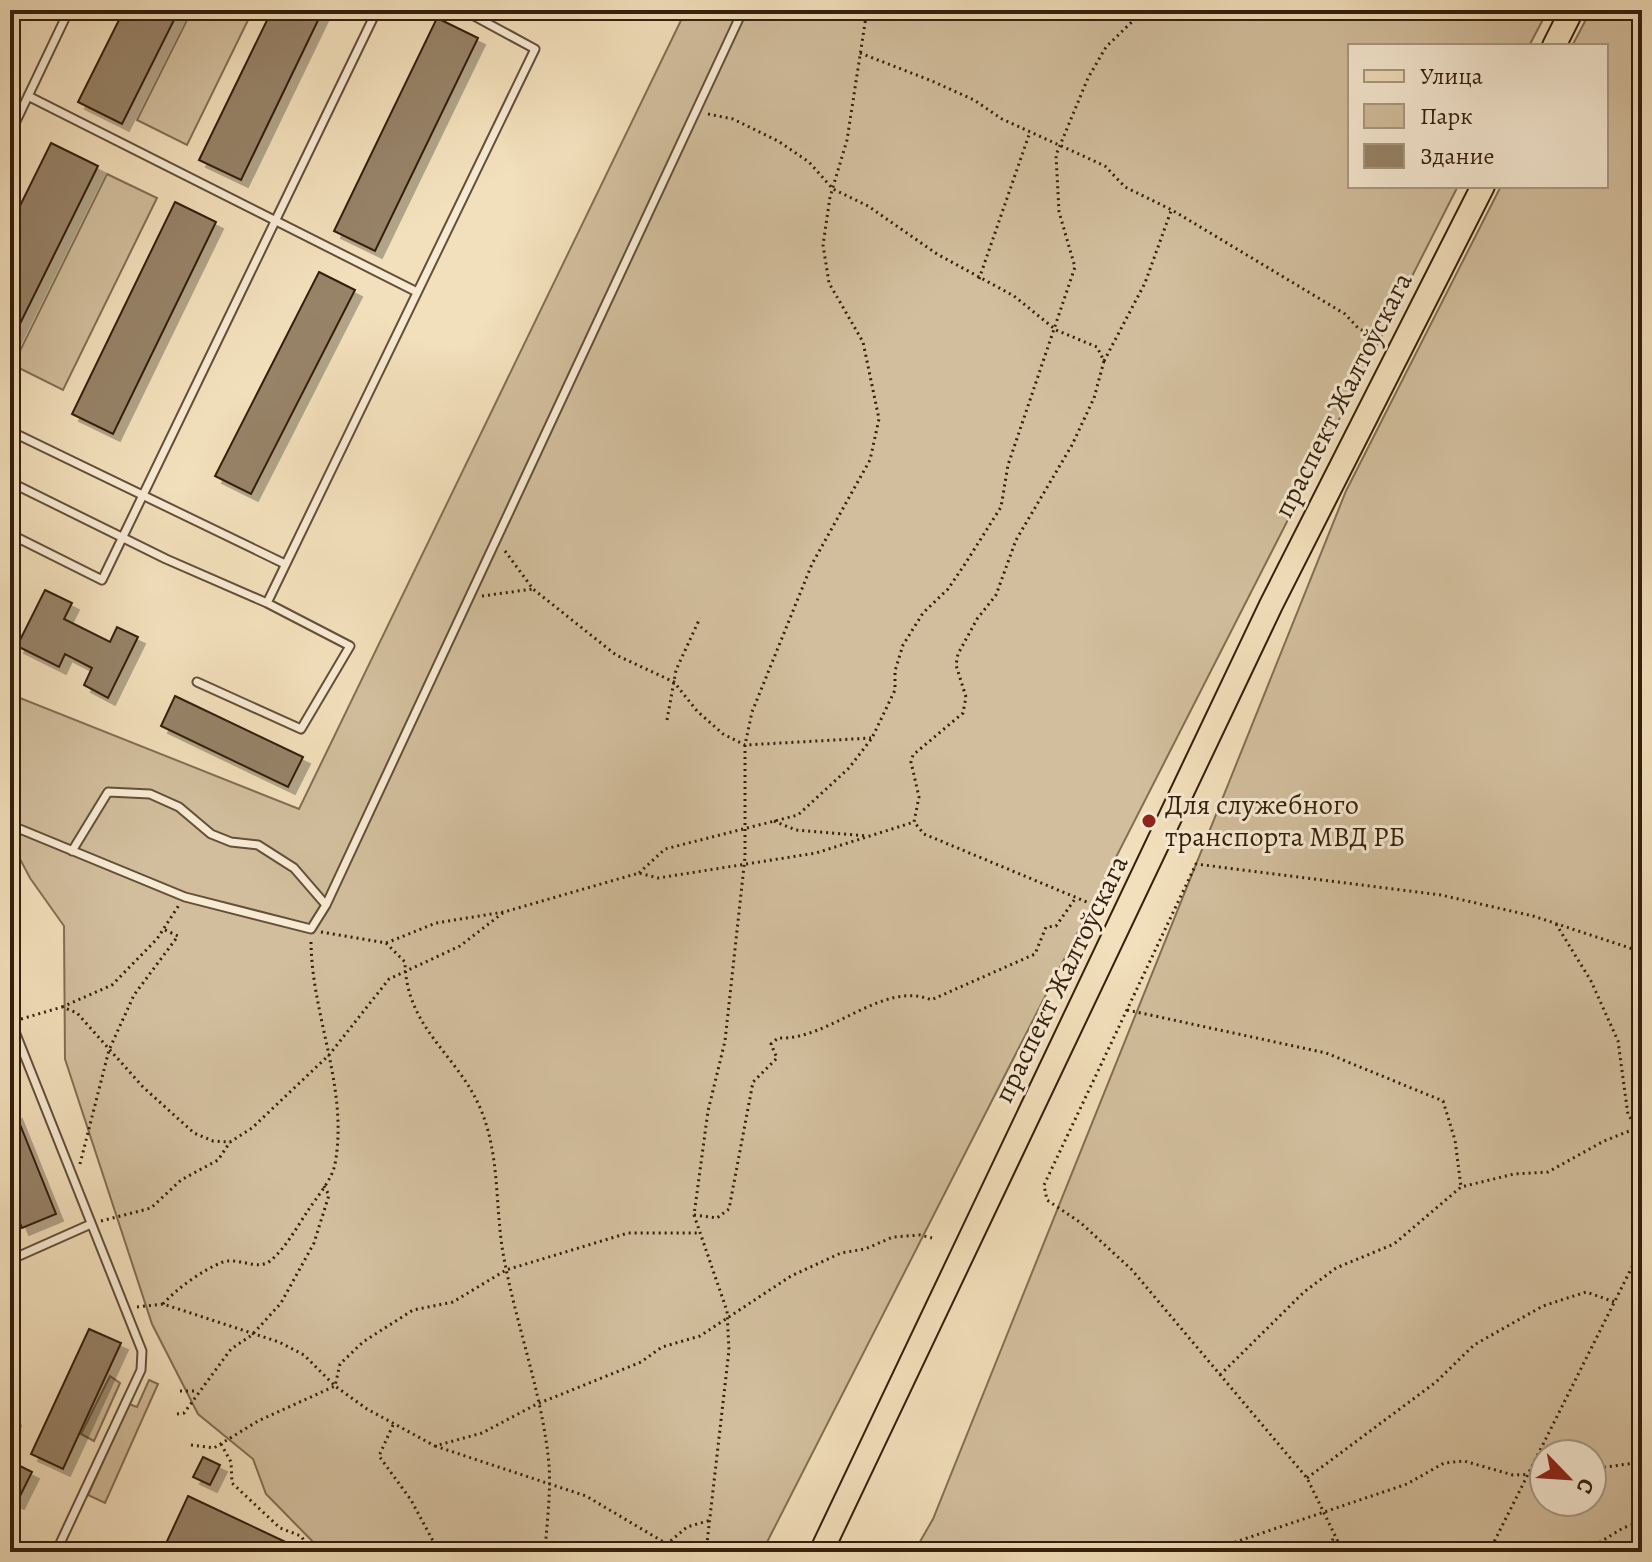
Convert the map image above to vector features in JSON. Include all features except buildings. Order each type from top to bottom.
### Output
[{"type":"main road","points":[[1555,44],[1572,10]]},
{"type":"main road","name":"праспект Жалтоўскага","points":[[824,1549],[1271,605],[1482,188]]},
{"type":"lane","points":[[10,134],[69,10]]},
{"type":"lane","points":[[10,534],[102,580],[141,493],[377,10]]},
{"type":"lane","points":[[267,603],[535,49],[463,10]]},
{"type":"lane","points":[[10,825],[185,897],[311,929],[326,905],[498,542],[743,10]]},
{"type":"lane","points":[[28,96],[417,292]]},
{"type":"lane","points":[[10,431],[285,564]]},
{"type":"lane","points":[[10,482],[267,603],[350,646],[301,729],[197,682]]},
{"type":"lane","points":[[72,851],[108,792],[150,794],[179,807],[211,834],[231,842],[258,845],[294,868],[326,905]]},
{"type":"lane","points":[[10,1020],[142,1351],[141,1370],[56,1552]]},
{"type":"lane","points":[[10,1260],[91,1224]]},
{"type":"path","points":[[706,1552],[729,1350],[728,1320],[694,1215],[708,1111],[725,1041],[747,828],[745,745],[752,712],[812,564],[870,460],[879,419],[863,342],[829,283],[823,245],[833,189],[847,140],[867,10]]},
{"type":"path","points":[[163,1304],[172,1294],[223,1262],[241,1261],[254,1266],[269,1262],[335,1167],[338,1113],[311,967],[311,929],[386,943],[436,923],[504,912],[639,873],[665,849],[798,815],[849,768],[872,738],[895,690],[895,671],[903,645],[923,613],[948,589],[1001,507],[1008,465],[1075,267],[1059,212],[1056,155],[1088,78],[1106,47],[1144,10]]},
{"type":"path","points":[[860,53],[960,94],[1030,132],[1105,166],[1125,187],[1172,210],[1345,314],[1358,328],[1371,335]]},
{"type":"path","points":[[698,112],[733,119],[778,141],[809,162],[833,189],[868,206],[979,279],[1014,296],[1056,330],[1097,347],[1104,361]]},
{"type":"path","points":[[979,279],[1030,132]]},
{"type":"path","points":[[914,822],[919,797],[911,762],[913,755],[963,713],[966,697],[956,665],[958,654],[977,619],[996,595],[1016,540],[1072,445],[1094,398],[1104,361],[1145,283],[1172,210]]},
{"type":"path","points":[[498,542],[533,589],[616,655],[674,682],[714,726],[745,745],[872,738]]},
{"type":"path","points":[[471,598],[533,589]]},
{"type":"path","points":[[667,720],[674,682],[700,618]]},
{"type":"path","points":[[774,821],[796,830],[872,836]]},
{"type":"path","points":[[639,873],[658,878],[816,853],[914,822]]},
{"type":"path","points":[[914,822],[924,834],[1094,905]]},
{"type":"path","points":[[1343,1552],[1307,1478],[1132,1270],[1081,1223],[1047,1200],[1044,1185],[1196,864],[1441,895],[1556,924],[1642,952]]},
{"type":"path","points":[[10,1020],[62,1007],[112,985],[163,929],[185,897]]},
{"type":"path","points":[[694,1215],[717,1218],[729,1209],[753,1082],[777,1058],[771,1044],[778,1038],[796,1039],[863,1009],[900,997],[915,994],[931,1000],[1018,963],[1035,954],[1046,927],[1056,926],[1076,898]]},
{"type":"path","points":[[91,1224],[151,1208],[181,1180],[218,1160],[230,1142],[252,1128],[329,1055],[389,979],[460,946],[504,912]]},
{"type":"path","points":[[1220,1375],[1304,1292],[1336,1268],[1394,1244],[1461,1187],[1514,1174],[1548,1172],[1639,1126],[1628,1115],[1618,1041],[1591,981],[1556,924]]},
{"type":"path","points":[[73,1179],[95,1113],[109,1050],[134,995],[178,936],[163,929]]},
{"type":"path","points":[[386,943],[405,962],[414,1012],[458,1072],[481,1111],[500,1188],[499,1225],[506,1270],[548,1456],[545,1552]]},
{"type":"path","points":[[62,1007],[77,1013],[109,1050],[194,1133],[213,1141],[230,1142]]},
{"type":"path","points":[[1127,1010],[1326,1053],[1443,1101],[1455,1140],[1461,1187]]},
{"type":"path","points":[[177,1414],[184,1413],[231,1349],[252,1335],[281,1303],[314,1243],[329,1195],[324,1186]]},
{"type":"path","points":[[335,1386],[340,1364],[363,1342],[413,1310],[453,1302],[506,1270],[628,1233],[700,1233]]},
{"type":"path","points":[[435,1446],[482,1433],[537,1404],[641,1362],[662,1347],[700,1336],[791,1276],[841,1253],[865,1249],[893,1237],[920,1235],[932,1238]]},
{"type":"path","points":[[1548,1438],[1642,1247]]},
{"type":"path","points":[[1307,1478],[1436,1382],[1474,1345],[1543,1306],[1586,1292],[1615,1302]]},
{"type":"path","points":[[123,1308],[163,1304],[279,1342],[304,1355],[335,1386],[393,1425],[435,1446],[548,1486],[586,1496],[667,1544],[687,1527],[711,1519]]},
{"type":"path","points":[[191,1445],[214,1448],[258,1421],[335,1386]]},
{"type":"path","points":[[180,1391],[198,1391]]},
{"type":"path","points":[[393,1425],[379,1456],[411,1500],[439,1552]]},
{"type":"path","points":[[221,1444],[231,1462],[232,1483],[280,1528],[301,1536],[312,1552]]},
{"type":"path","points":[[1206,1552],[1407,1484],[1444,1463],[1464,1461],[1513,1475],[1528,1474]]},
{"type":"path","points":[[1608,1467],[1642,1462]]},
{"type":"path","points":[[1489,1552],[1528,1478]]},
{"type":"path","points":[[1584,1552],[1623,1528],[1642,1521]]},
{"type":"path","points":[[1329,1552],[1334,1535]]},
{"type":"green space","points":[[192,10],[253,10],[187,145],[137,120]]},
{"type":"green space","points":[[686,10],[1548,10],[1530,44],[1348,44],[1348,188],[1457,188],[762,1552],[323,1552],[266,1494],[253,1459],[198,1414],[152,1324],[65,1059],[64,926],[30,878],[10,840],[10,694],[299,809]]},
{"type":"green space","points":[[1591,10],[1642,10],[1642,1552],[914,1552],[933,1519],[1346,491],[1500,188],[1608,188],[1608,44],[1573,44]]},
{"type":"green space","points":[[107,174],[157,198],[63,390],[13,365]]},
{"type":"green space","points":[[110,1376],[120,1383],[94,1441],[81,1434]]},
{"type":"green space","points":[[149,1380],[158,1384],[105,1503],[88,1495],[129,1404],[137,1407]]},
{"type":"place","name":"Для служебного транспорта МВД РБ","points":[[1149,821]]}]
